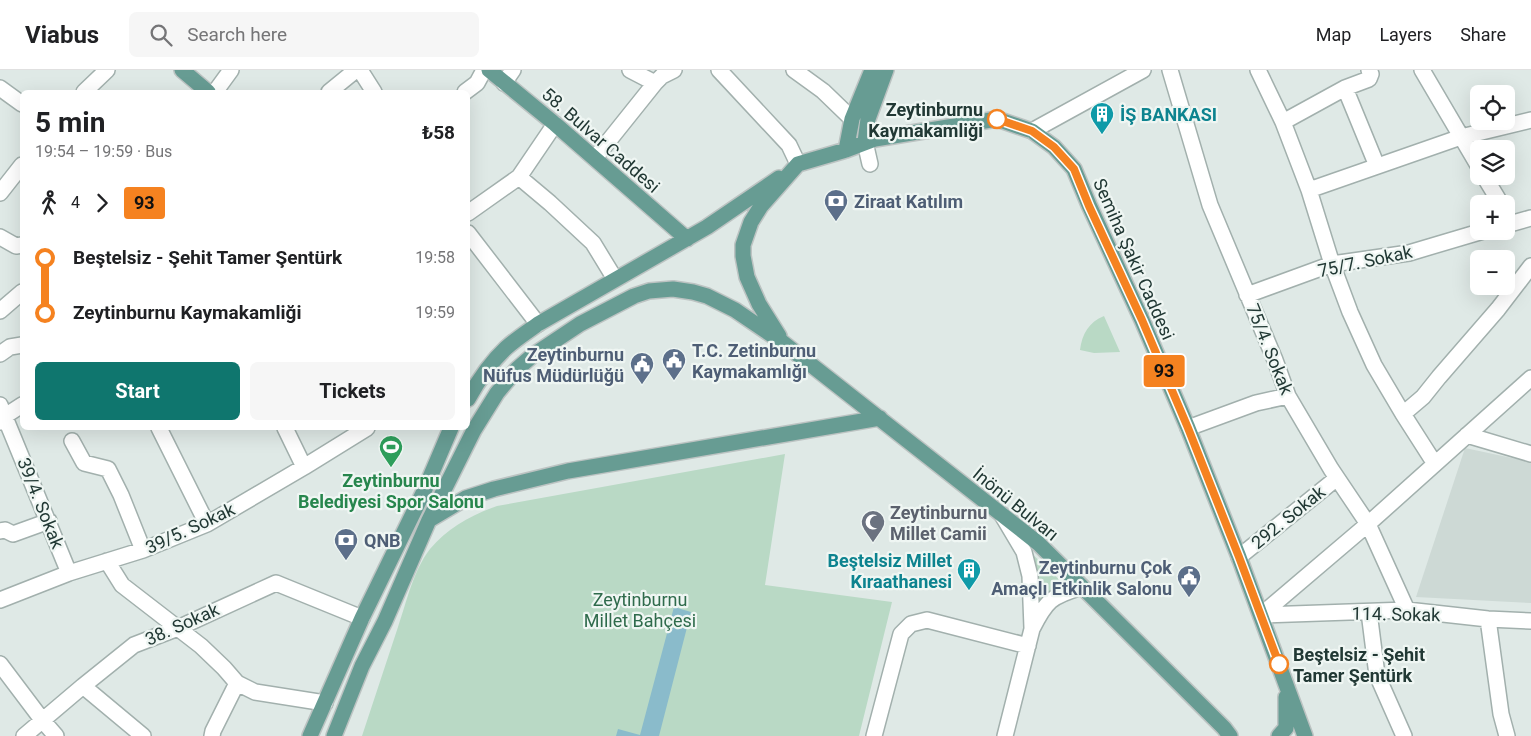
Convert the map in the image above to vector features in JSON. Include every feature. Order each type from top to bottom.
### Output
[{"type":"main road","points":[[182,70],[206,90]]},
{"type":"main road","name":"58. Bulvar Caddesi","points":[[489,70],[508,76],[555,124],[687,239]]},
{"type":"main road","points":[[846,150],[852,119],[872,70]]},
{"type":"main road","points":[[865,142],[868,119],[886,70]]},
{"type":"main road","name":"Semiha Şakir Caddesi","points":[[798,164],[846,150],[875,139],[997,119],[1032,131],[1054,147],[1074,169],[1188,428],[1239,557],[1305,736]]},
{"type":"main road","points":[[470,396],[495,360],[506,348],[538,324],[707,227],[798,164]]},
{"type":"main road","points":[[782,342],[759,304],[747,277],[743,245],[751,222],[761,206],[798,164]]},
{"type":"main road","name":"İnönü Bulvarı","points":[[334,736],[362,666],[385,621],[471,429],[497,393],[517,369],[532,356],[580,324],[634,296],[649,291],[674,289],[707,296],[734,310],[782,342],[1038,543],[1230,733]]},
{"type":"main road","points":[[429,520],[466,498],[494,489],[568,471],[880,418]]},
{"type":"main road","points":[[310,736],[362,618],[425,489],[450,430]]},
{"type":"main road","points":[[1279,736],[1286,728],[1285,681]]},
{"type":"street","points":[[86,90],[107,70]]},
{"type":"street","points":[[216,90],[231,70]]},
{"type":"street","points":[[331,90],[356,70]]},
{"type":"street","points":[[360,70],[373,90]]},
{"type":"street","points":[[467,90],[477,83],[484,70]]},
{"type":"street","points":[[630,70],[655,83]]},
{"type":"street","points":[[595,158],[655,83],[662,76],[674,70]]},
{"type":"street","points":[[719,70],[788,145],[798,164]]},
{"type":"street","points":[[794,70],[823,91],[852,119]]},
{"type":"street","points":[[1032,131],[1143,70]]},
{"type":"street","name":"75/4. Sokak","points":[[1170,70],[1210,205],[1288,396],[1337,478],[1368,524],[1407,610]]},
{"type":"street","points":[[1258,70],[1283,122],[1309,190],[1332,264],[1350,312],[1374,365],[1435,464]]},
{"type":"street","points":[[1283,122],[1345,88],[1369,79],[1371,74],[1369,70]]},
{"type":"street","points":[[1422,70],[1470,152]]},
{"type":"street","points":[[0,88],[20,103]]},
{"type":"street","points":[[1345,88],[1378,166]]},
{"type":"street","points":[[1309,190],[1461,137],[1531,120]]},
{"type":"street","points":[[470,212],[519,177],[555,124]]},
{"type":"street","points":[[865,142],[870,164]]},
{"type":"street","points":[[0,193],[20,168]]},
{"type":"street","points":[[519,177],[593,243],[615,280]]},
{"type":"street","points":[[1515,219],[1531,218]]},
{"type":"street","name":"75/7. Sokak","points":[[1247,295],[1332,264],[1409,253],[1470,235]]},
{"type":"street","points":[[470,236],[538,324]]},
{"type":"street","points":[[0,237],[20,249]]},
{"type":"street","points":[[1403,414],[1423,397],[1498,309],[1531,266]]},
{"type":"street","points":[[0,311],[20,294]]},
{"type":"street","points":[[0,354],[10,348],[20,346]]},
{"type":"street","points":[[1261,615],[1368,524],[1531,378]]},
{"type":"street","points":[[1188,428],[1256,403],[1288,396]]},
{"type":"street","points":[[2,414],[20,406]]},
{"type":"street","name":"39/4. Sokak","points":[[2,414],[49,521],[69,573]]},
{"type":"street","points":[[160,430],[207,524]]},
{"type":"street","points":[[286,430],[304,468]]},
{"type":"street","name":"39/5. Sokak","points":[[0,600],[69,573],[143,550],[207,524],[304,468],[363,430]]},
{"type":"street","points":[[1467,435],[1531,454]]},
{"type":"street","points":[[72,441],[84,462],[108,469],[143,550]]},
{"type":"street","name":"292. Sokak","points":[[1239,557],[1337,478]]},
{"type":"street","points":[[1002,515],[1024,552],[1030,576],[1032,629],[1005,736]]},
{"type":"street","points":[[0,532],[5,530],[13,534],[49,521]]},
{"type":"street","points":[[107,561],[122,585],[202,646],[237,683],[255,692],[325,703]]},
{"type":"street","name":"38. Sokak","points":[[24,736],[134,646],[276,583],[362,618]]},
{"type":"street","points":[[1032,629],[1047,603],[1062,593],[1082,587]]},
{"type":"street","name":"114. Sokak","points":[[1261,615],[1407,610],[1488,619],[1531,621]]},
{"type":"street","points":[[1369,612],[1377,675],[1404,736]]},
{"type":"street","points":[[1488,619],[1501,714],[1507,736]]},
{"type":"street","points":[[874,736],[901,634],[911,624],[928,620],[1028,646]]},
{"type":"street","points":[[0,664],[56,736]]},
{"type":"street","points":[[212,736],[237,683]]},
{"type":"street","points":[[83,686],[143,736]]},
{"type":"shaded area","points":[[1465,448],[1531,462],[1531,603],[1416,597]]},
{"type":"green space","points":[[1104,316],[1120,352],[1094,353],[1080,350],[1082,339],[1087,329]]},
{"type":"green space","name":"Zeytinburnu Millet Bahçesi","points":[[785,454],[765,585],[892,602],[859,736],[362,736],[411,586],[419,567],[437,541],[460,523],[497,506]]},
{"type":"green space","points":[[1030,552],[1067,587],[1041,605]]},
{"type":"water","points":[[674,607],[691,612],[659,736],[616,736],[618,729],[640,735]]},
{"type":"bus line","name":"93","points":[[997,119],[1032,131],[1054,147],[1074,169],[1188,428],[1279,664]]},
{"type":"place","name":"Zeytinburnu Kaymakamliği","points":[[997,119]]},
{"type":"place","name":"İŞ BANKASI","points":[[1102,135]]},
{"type":"place","name":"Ziraat Katılım","points":[[836,222]]},
{"type":"place","name":"T.C. Zetinburnu Kaymakamlığı","points":[[674,381]]},
{"type":"place","name":"Zeytinburnu Nüfus Müdürlüğü","points":[[642,385]]},
{"type":"place","name":"Zeytinburnu Belediyesi Spor Salonu","points":[[391,468]]},
{"type":"place","name":"Zeytinburnu Millet Camii","points":[[873,543]]},
{"type":"place","name":"QNB","points":[[346,561]]},
{"type":"place","name":"Beştelsiz Millet Kıraathanesi","points":[[969,591]]},
{"type":"place","name":"Zeytinburnu Çok Amaçlı Etkinlik Salonu","points":[[1189,598]]},
{"type":"place","name":"Beştelsiz - Şehit Tamer Şentürk","points":[[1279,664]]}]
